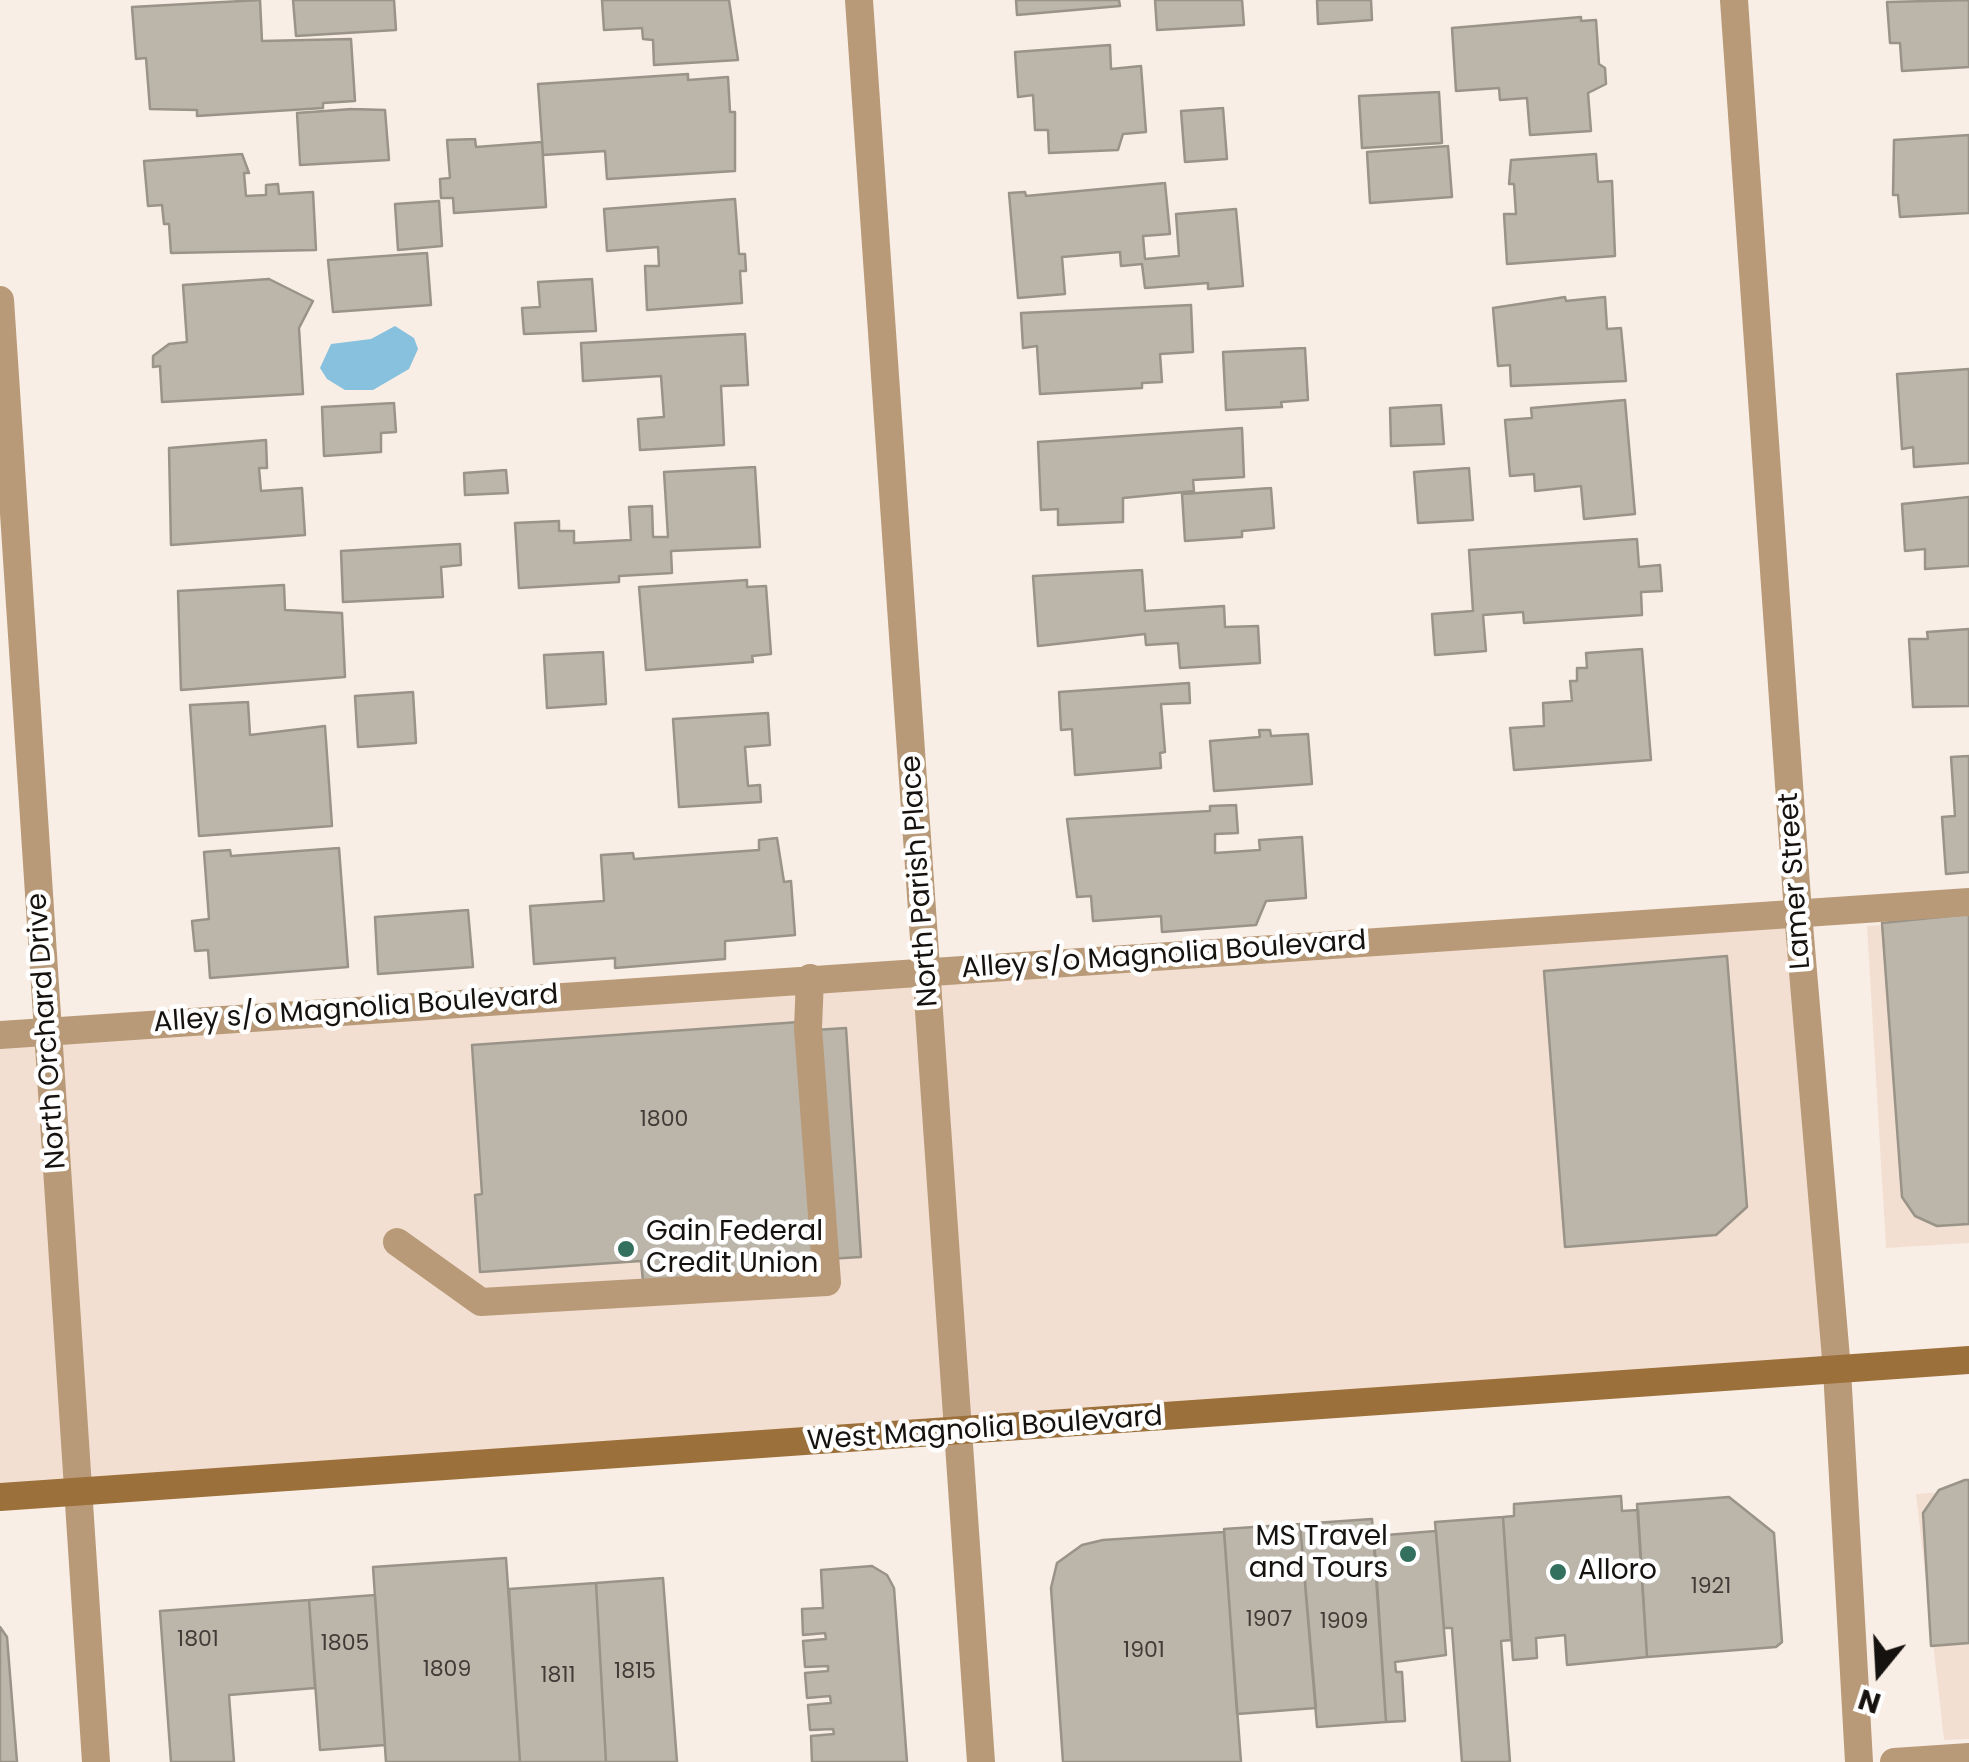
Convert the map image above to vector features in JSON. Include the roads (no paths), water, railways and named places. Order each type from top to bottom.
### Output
[{"type":"main road","name":"West Magnolia Boulevard","points":[[0,1497],[1969,1360]]},
{"type":"street","name":"North Parish Place","points":[[859,0],[981,1762]]},
{"type":"street","name":"Lamer Street","points":[[1734,0],[1798,914],[1837,1370],[1859,1762]]},
{"type":"street","name":"North Orchard Drive","points":[[0,300],[96,1762]]},
{"type":"street","name":"Alley s/o Magnolia Boulevard","points":[[0,1035],[1969,902]]},
{"type":"street","points":[[397,1242],[481,1302],[827,1282],[808,1028],[810,978]]},
{"type":"street","points":[[1894,1762],[1969,1757]]},
{"type":"water","points":[[395,326],[414,338],[418,349],[409,369],[373,390],[345,390],[327,379],[320,368],[331,344],[371,339]]},
{"type":"place","name":"Gain Federal Credit Union","points":[[626,1249]]},
{"type":"place","name":"MS Travel and Tours","points":[[1408,1554]]},
{"type":"place","name":"Alloro","points":[[1558,1572]]}]
